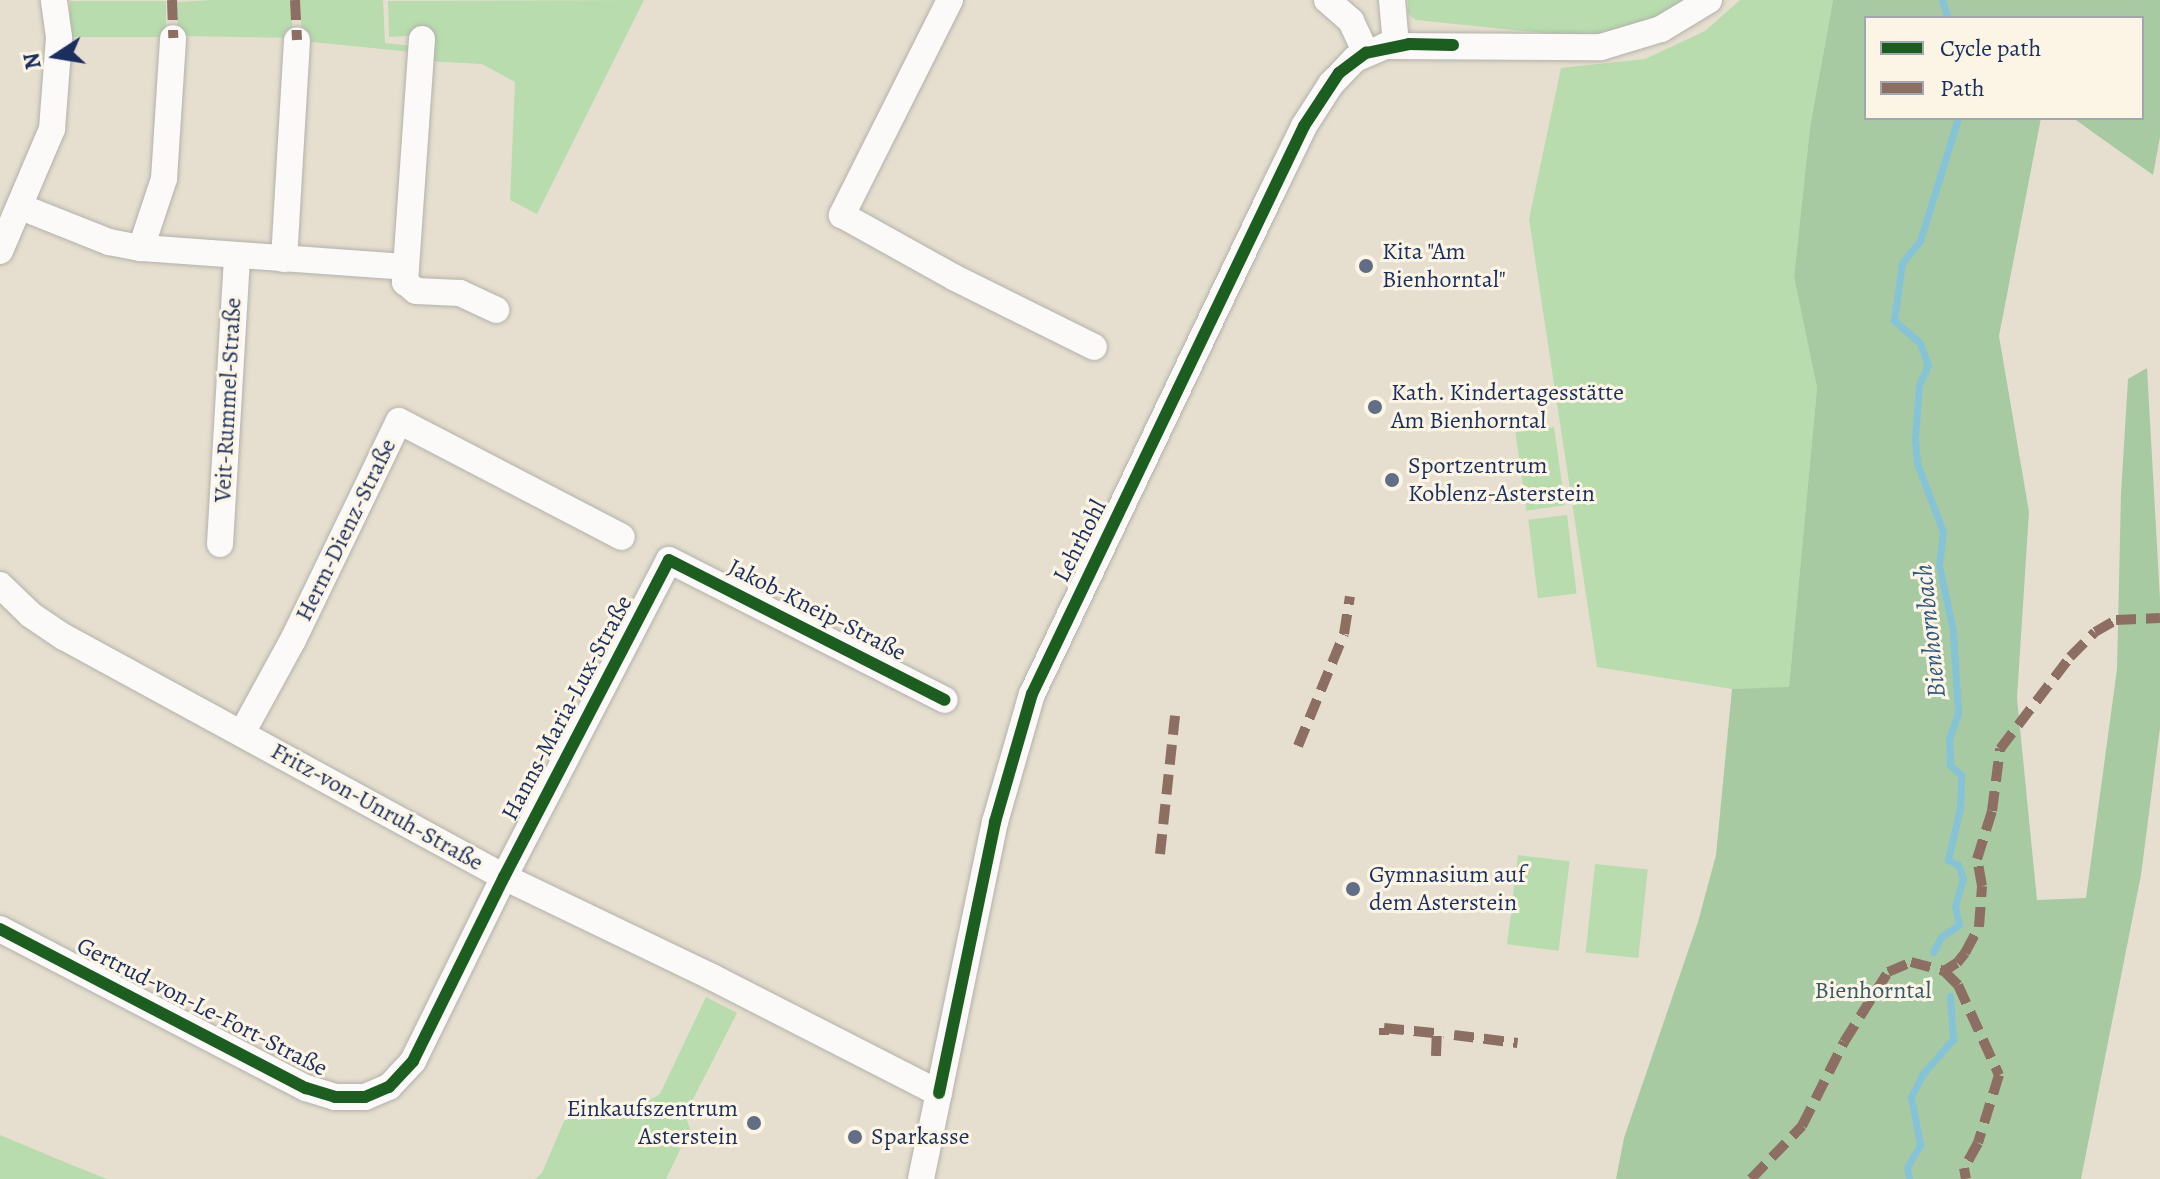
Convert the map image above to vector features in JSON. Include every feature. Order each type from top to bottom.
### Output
[{"type":"street","points":[[0,251],[52,129],[59,52],[54,0]]},
{"type":"street","points":[[950,0],[842,215],[955,278],[1094,347]]},
{"type":"street","points":[[1327,0],[1351,21],[1366,53],[1396,45],[1601,47],[1661,29],[1709,0]]},
{"type":"street","points":[[1392,0],[1396,45]]},
{"type":"street","points":[[141,248],[164,179],[173,38]]},
{"type":"street","points":[[422,39],[405,267],[408,288],[460,293],[496,310]]},
{"type":"street","points":[[284,259],[297,40]]},
{"type":"street","name":"Lehrhohl","points":[[921,1179],[995,822],[1018,736],[1040,675],[1304,126],[1339,73],[1366,53]]},
{"type":"street","points":[[21,207],[109,242],[141,248],[405,267]]},
{"type":"street","name":"Veit-Rummel-Straße","points":[[220,544],[237,256]]},
{"type":"street","name":"Herm-Dienz-Straße","points":[[242,733],[293,640],[399,421],[622,537]]},
{"type":"street","name":"Jakob-Kneip-Straße","points":[[669,560],[945,700]]},
{"type":"street","name":"Hanns-Maria-Lux-Straße","points":[[504,877],[669,560]]},
{"type":"street","name":"Fritz-von-Unruh-Straße","points":[[0,585],[31,615],[64,637],[504,877],[685,964],[939,1093]]},
{"type":"street","name":"Gertrud-von-Le-Fort-Straße","points":[[0,929],[306,1088],[335,1097],[365,1097],[389,1087],[413,1061],[504,877]]},
{"type":"green space","points":[[291,0],[293,38],[178,36],[177,2]]},
{"type":"green space","points":[[300,0],[383,0],[385,43],[412,46],[412,52],[302,41]]},
{"type":"green space","points":[[644,0],[537,214],[510,200],[515,82],[482,64],[427,61],[427,35],[389,37],[388,1]]},
{"type":"green space","points":[[1408,0],[1685,0],[1673,14],[1622,34],[1572,36],[1416,20],[1408,14]]},
{"type":"green space","points":[[1740,0],[1833,0],[1810,127],[1794,277],[1817,388],[1789,688],[1732,689],[1597,667],[1529,219],[1561,68],[1645,59],[1705,31]]},
{"type":"green space","name":"Bienhorntal","points":[[1833,0],[2160,0],[2160,137],[2153,175],[2076,120],[2144,120],[2144,16],[1864,16],[1864,120],[2041,120],[1999,336],[2029,512],[2017,698],[2037,900],[2086,898],[2117,669],[2121,493],[2128,379],[2147,368],[2160,599],[2160,728],[2141,875],[2081,1179],[1616,1179],[1624,1138],[1698,922],[1716,855],[1732,689],[1789,687],[1817,388],[1794,277],[1810,127]]},
{"type":"green space","points":[[70,1],[166,1],[166,37],[70,37]]},
{"type":"green space","points":[[1554,427],[1565,505],[1526,511],[1515,432]]},
{"type":"green space","points":[[1567,515],[1577,593],[1538,598],[1528,520]]},
{"type":"green space","points":[[1518,855],[1570,861],[1559,951],[1507,944]]},
{"type":"green space","points":[[1595,864],[1648,870],[1638,958],[1586,953]]},
{"type":"green space","points":[[706,997],[737,1013],[685,1115],[690,1129],[666,1179],[535,1179],[542,1173],[564,1121],[582,1108],[643,1104],[660,1094]]},
{"type":"green space","points":[[0,1135],[67,1163],[107,1179],[0,1179]]},
{"type":"waterway","name":"Bienhornbach","points":[[1942,0],[1947,16]]},
{"type":"waterway","name":"Bienhornbach","points":[[1933,952],[1941,937],[1959,925],[1955,906],[1963,878],[1958,865],[1948,860],[1960,808],[1961,775],[1950,765],[1949,739],[1958,713],[1953,631],[1939,565],[1943,532],[1917,463],[1915,438],[1919,385],[1928,365],[1920,343],[1894,320],[1902,263],[1920,241],[1957,120]]},
{"type":"waterway","name":"Bienhornbach","points":[[1909,1179],[1907,1167],[1920,1145],[1911,1097],[1922,1075],[1953,1039],[1950,996]]},
{"type":"marked path","points":[[172,0],[173,38]]},
{"type":"marked path","points":[[295,0],[297,40]]},
{"type":"marked path","points":[[1298,746],[1344,634],[1350,596]]},
{"type":"marked path","points":[[1751,1179],[1802,1126],[1844,1042],[1888,972],[1911,962],[1944,971],[1965,953],[1979,927],[1982,886],[1977,859],[1992,811],[2000,749],[2070,657],[2095,632],[2116,620],[2160,618]]},
{"type":"marked path","points":[[1160,854],[1175,716]]},
{"type":"marked path","points":[[1944,971],[1958,985],[1999,1075],[1978,1143],[1964,1168],[1966,1179]]},
{"type":"marked path","points":[[1384,1035],[1384,1028],[1444,1034]]},
{"type":"marked path","points":[[1436,1056],[1437,1033]]},
{"type":"marked path","points":[[1454,1035],[1517,1043]]},
{"type":"cycle path","points":[[939,1093],[995,822],[1032,694],[1304,126],[1339,73],[1366,53],[1409,44],[1453,45]]},
{"type":"cycle path","points":[[0,929],[306,1088],[335,1097],[365,1097],[389,1087],[413,1061],[504,877],[669,560],[945,700]]},
{"type":"place","name":"Kita \"Am Bienhorntal\"","points":[[1366,266]]},
{"type":"place","name":"Kath. Kindertagesstätte Am Bienhorntal","points":[[1375,407]]},
{"type":"place","name":"Sportzentrum Koblenz-Asterstein","points":[[1392,480]]},
{"type":"place","name":"Gymnasium auf dem Asterstein","points":[[1353,889]]},
{"type":"place","name":"Einkaufszentrum Asterstein","points":[[754,1123]]},
{"type":"place","name":"Sparkasse","points":[[855,1137]]}]
